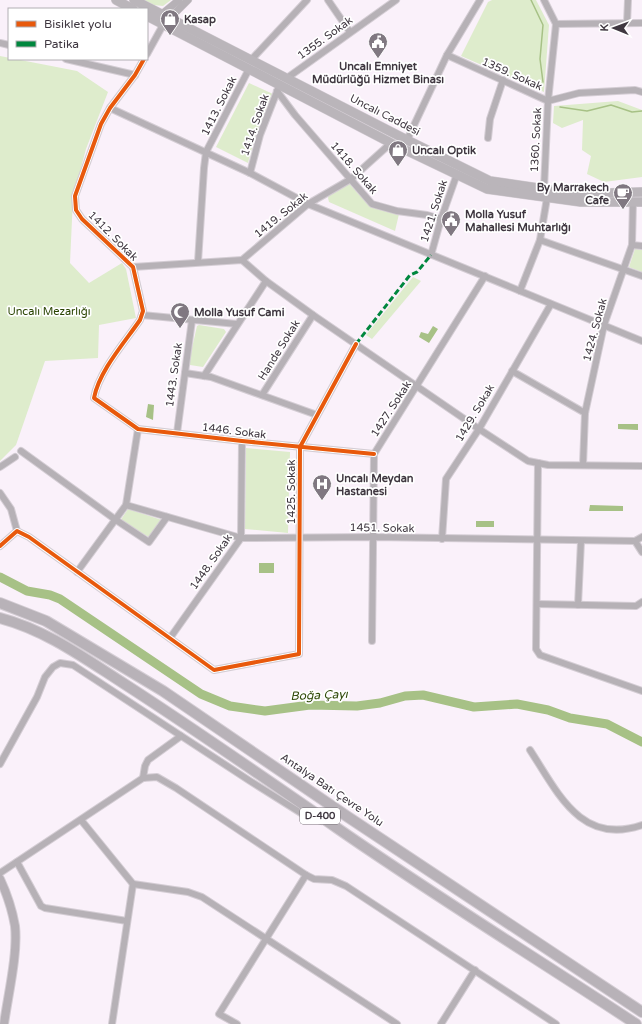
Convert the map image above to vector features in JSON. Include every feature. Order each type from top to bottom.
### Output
[{"type":"highway","name":"Antalya Batı Çevre Yolu","points":[[0,603],[46,621],[163,691],[348,817],[642,1012]]},
{"type":"highway","name":"D-400","points":[[0,618],[20,623],[43,633],[79,655],[245,763],[338,829],[636,1024]]},
{"type":"main road","name":"Uncalı Caddesi","points":[[134,0],[147,8]]},
{"type":"main road","points":[[116,4],[130,8]]},
{"type":"main road","name":"Uncalı Caddesi","points":[[148,9],[250,65],[281,85],[391,143],[487,189],[546,194],[642,192]]},
{"type":"main road","name":"Uncalı Caddesi","points":[[148,16],[165,19]]},
{"type":"main road","name":"Uncalı Caddesi","points":[[281,85],[407,140],[490,181],[580,202],[637,202]]},
{"type":"main road","points":[[0,879],[12,909],[15,928],[14,953],[4,1024]]},
{"type":"street","points":[[148,52],[165,19],[179,0]]},
{"type":"street","points":[[165,19],[188,0]]},
{"type":"street","name":"1413. Sokak","points":[[206,152],[250,65],[307,0]]},
{"type":"street","points":[[328,0],[350,32]]},
{"type":"street","name":"1355. Sokak","points":[[281,85],[394,0]]},
{"type":"street","points":[[407,140],[447,56],[480,0]]},
{"type":"street","points":[[544,0],[556,24],[642,23]]},
{"type":"street","points":[[627,23],[628,0]]},
{"type":"street","name":"1360. Sokak","points":[[520,290],[540,240],[546,194],[548,101],[556,24]]},
{"type":"street","name":"1359. Sokak","points":[[447,56],[548,101],[579,93],[634,90],[642,92]]},
{"type":"street","points":[[73,60],[88,62],[135,76]]},
{"type":"street","name":"1412. Sokak","points":[[142,315],[141,298],[133,267],[82,219],[76,210],[75,196],[99,131],[110,108],[135,76],[143,60]]},
{"type":"street","points":[[488,138],[490,119],[503,80]]},
{"type":"street","name":"1414. Sokak","points":[[250,173],[260,135],[281,85]]},
{"type":"street","name":"1418. Sokak","points":[[281,85],[295,115],[372,204],[397,211],[428,215],[440,220]]},
{"type":"street","points":[[110,108],[250,173],[308,204],[642,341]]},
{"type":"street","name":"1419. Sokak","points":[[242,260],[308,204],[351,179],[391,143]]},
{"type":"street","points":[[198,262],[206,152]]},
{"type":"street","name":"1421. Sokak","points":[[430,255],[440,220],[457,174]]},
{"type":"street","name":"1424. Sokak","points":[[583,465],[585,413],[604,326],[632,246],[637,202]]},
{"type":"street","points":[[540,240],[642,276]]},
{"type":"street","points":[[632,246],[642,246]]},
{"type":"street","points":[[133,267],[242,260],[266,281],[313,315],[478,429],[528,461],[548,465],[642,466]]},
{"type":"street","name":"1427. Sokak","points":[[372,641],[374,454],[418,387],[486,276]]},
{"type":"street","points":[[204,376],[266,281]]},
{"type":"street","name":"1429. Sokak","points":[[442,539],[446,479],[478,429],[551,304]]},
{"type":"street","points":[[142,315],[237,324]]},
{"type":"street","name":"1446. Sokak","points":[[142,315],[104,373],[94,398],[138,429],[374,454]]},
{"type":"street","name":"Hande Sokak","points":[[262,395],[313,315]]},
{"type":"street","name":"1443. Sokak","points":[[177,433],[192,320]]},
{"type":"street","name":"1425. Sokak","points":[[170,638],[214,670],[299,654],[300,447],[356,344]]},
{"type":"street","points":[[512,371],[585,413]]},
{"type":"street","points":[[185,373],[204,376],[317,415]]},
{"type":"street","points":[[77,572],[126,505],[138,429]]},
{"type":"street","name":"1448. Sokak","points":[[170,638],[241,538],[242,441]]},
{"type":"street","points":[[21,451],[149,542],[167,517]]},
{"type":"street","points":[[0,467],[15,457]]},
{"type":"street","points":[[538,463],[536,649],[540,655],[642,691]]},
{"type":"street","points":[[0,493],[11,509],[17,531],[29,537],[170,638]]},
{"type":"street","name":"1451. Sokak","points":[[126,505],[241,538],[300,537],[635,541],[642,537]]},
{"type":"street","points":[[0,546],[17,531]]},
{"type":"street","points":[[578,604],[581,541]]},
{"type":"street","points":[[635,541],[642,552]]},
{"type":"street","points":[[537,604],[636,606],[642,602]]},
{"type":"street","points":[[0,764],[37,697],[45,677],[53,667],[60,663],[73,665],[301,813],[338,829]]},
{"type":"street","points":[[144,778],[145,766],[148,760],[181,736]]},
{"type":"street","points":[[530,750],[562,799],[575,814],[585,822],[607,830],[633,828],[642,825]]},
{"type":"street","points":[[0,873],[144,778],[153,776],[163,780],[306,875],[314,879],[332,880],[346,886],[556,1024]]},
{"type":"street","points":[[81,820],[133,884],[188,892],[202,896],[397,1024]]},
{"type":"street","points":[[17,862],[41,906],[45,908],[127,921]]},
{"type":"street","points":[[237,1024],[219,1014],[306,875]]},
{"type":"street","points":[[112,1024],[133,884]]},
{"type":"street","points":[[441,1024],[475,970]]},
{"type":"green space","points":[[144,0],[171,0],[163,6],[154,5]]},
{"type":"green space","points":[[492,0],[536,0],[549,25],[544,92],[461,56],[488,2]]},
{"type":"green space","name":"Uncalı Mezarlığı","points":[[0,56],[8,58],[8,60],[21,60],[77,71],[108,92],[86,149],[73,198],[70,263],[89,283],[122,263],[126,269],[136,318],[99,325],[98,358],[45,361],[16,445],[0,461]]},
{"type":"green space","points":[[249,83],[273,94],[256,133],[248,163],[216,147]]},
{"type":"green space","points":[[618,101],[642,110],[642,177],[604,182],[587,174],[591,156],[582,150],[583,120],[562,128],[553,123],[554,106]]},
{"type":"green space","points":[[349,183],[360,196],[370,204],[382,210],[399,214],[395,231],[329,202],[329,194]]},
{"type":"green space","points":[[635,249],[642,250],[642,272],[629,267]]},
{"type":"green space","points":[[413,277],[421,281],[372,339],[366,335]]},
{"type":"green space","points":[[199,325],[224,329],[226,332],[203,367],[190,365],[189,361],[197,326]]},
{"type":"green space","points":[[246,448],[290,452],[288,533],[245,529]]},
{"type":"green space","points":[[128,509],[162,520],[149,537],[120,521]]},
{"type":"shaded area","points":[[433,326],[438,329],[429,343],[419,337],[421,332],[428,334]]},
{"type":"shaded area","points":[[148,404],[154,405],[153,420],[146,417]]},
{"type":"shaded area","points":[[618,424],[638,424],[638,430],[618,429]]},
{"type":"shaded area","points":[[590,505],[623,506],[623,511],[589,511]]},
{"type":"shaded area","points":[[476,521],[494,521],[494,527],[476,527]]},
{"type":"shaded area","points":[[259,563],[274,563],[274,573],[259,573]]},
{"type":"waterway","points":[[531,0],[543,25],[540,59],[543,82]]},
{"type":"waterway","points":[[560,107],[587,111],[611,105],[632,112],[642,111]]},
{"type":"waterway","name":"Boğa Çayı","points":[[0,577],[27,591],[50,595],[60,599],[201,694],[230,706],[265,711],[310,705],[357,706],[380,703],[405,696],[423,695],[474,707],[517,704],[548,710],[570,718],[607,724],[642,742]]},
{"type":"marked path","points":[[356,344],[410,275],[417,272],[431,255]]},
{"type":"cycle path","points":[[143,60],[135,75],[110,108],[101,124],[75,196],[76,210],[82,219],[133,267],[143,311],[140,320],[107,367],[101,378],[94,398],[138,429],[374,454]]},
{"type":"cycle path","points":[[0,546],[17,531],[29,537],[214,670],[299,654],[300,447],[356,344]]},
{"type":"place","name":"Kasap","points":[[170,36]]},
{"type":"place","name":"Uncalı Emniyet Müdürlüğü Hizmet Binası","points":[[378,59]]},
{"type":"place","name":"Uncalı Optik","points":[[398,167]]},
{"type":"place","name":"By Marrakech Cafe","points":[[623,210]]},
{"type":"place","name":"Molla Yusuf Mahallesi Muhtarlığı","points":[[451,237]]},
{"type":"place","name":"Molla Yusuf Cami","points":[[180,329]]},
{"type":"place","name":"Uncalı Meydan Hastanesi","points":[[322,501]]}]
